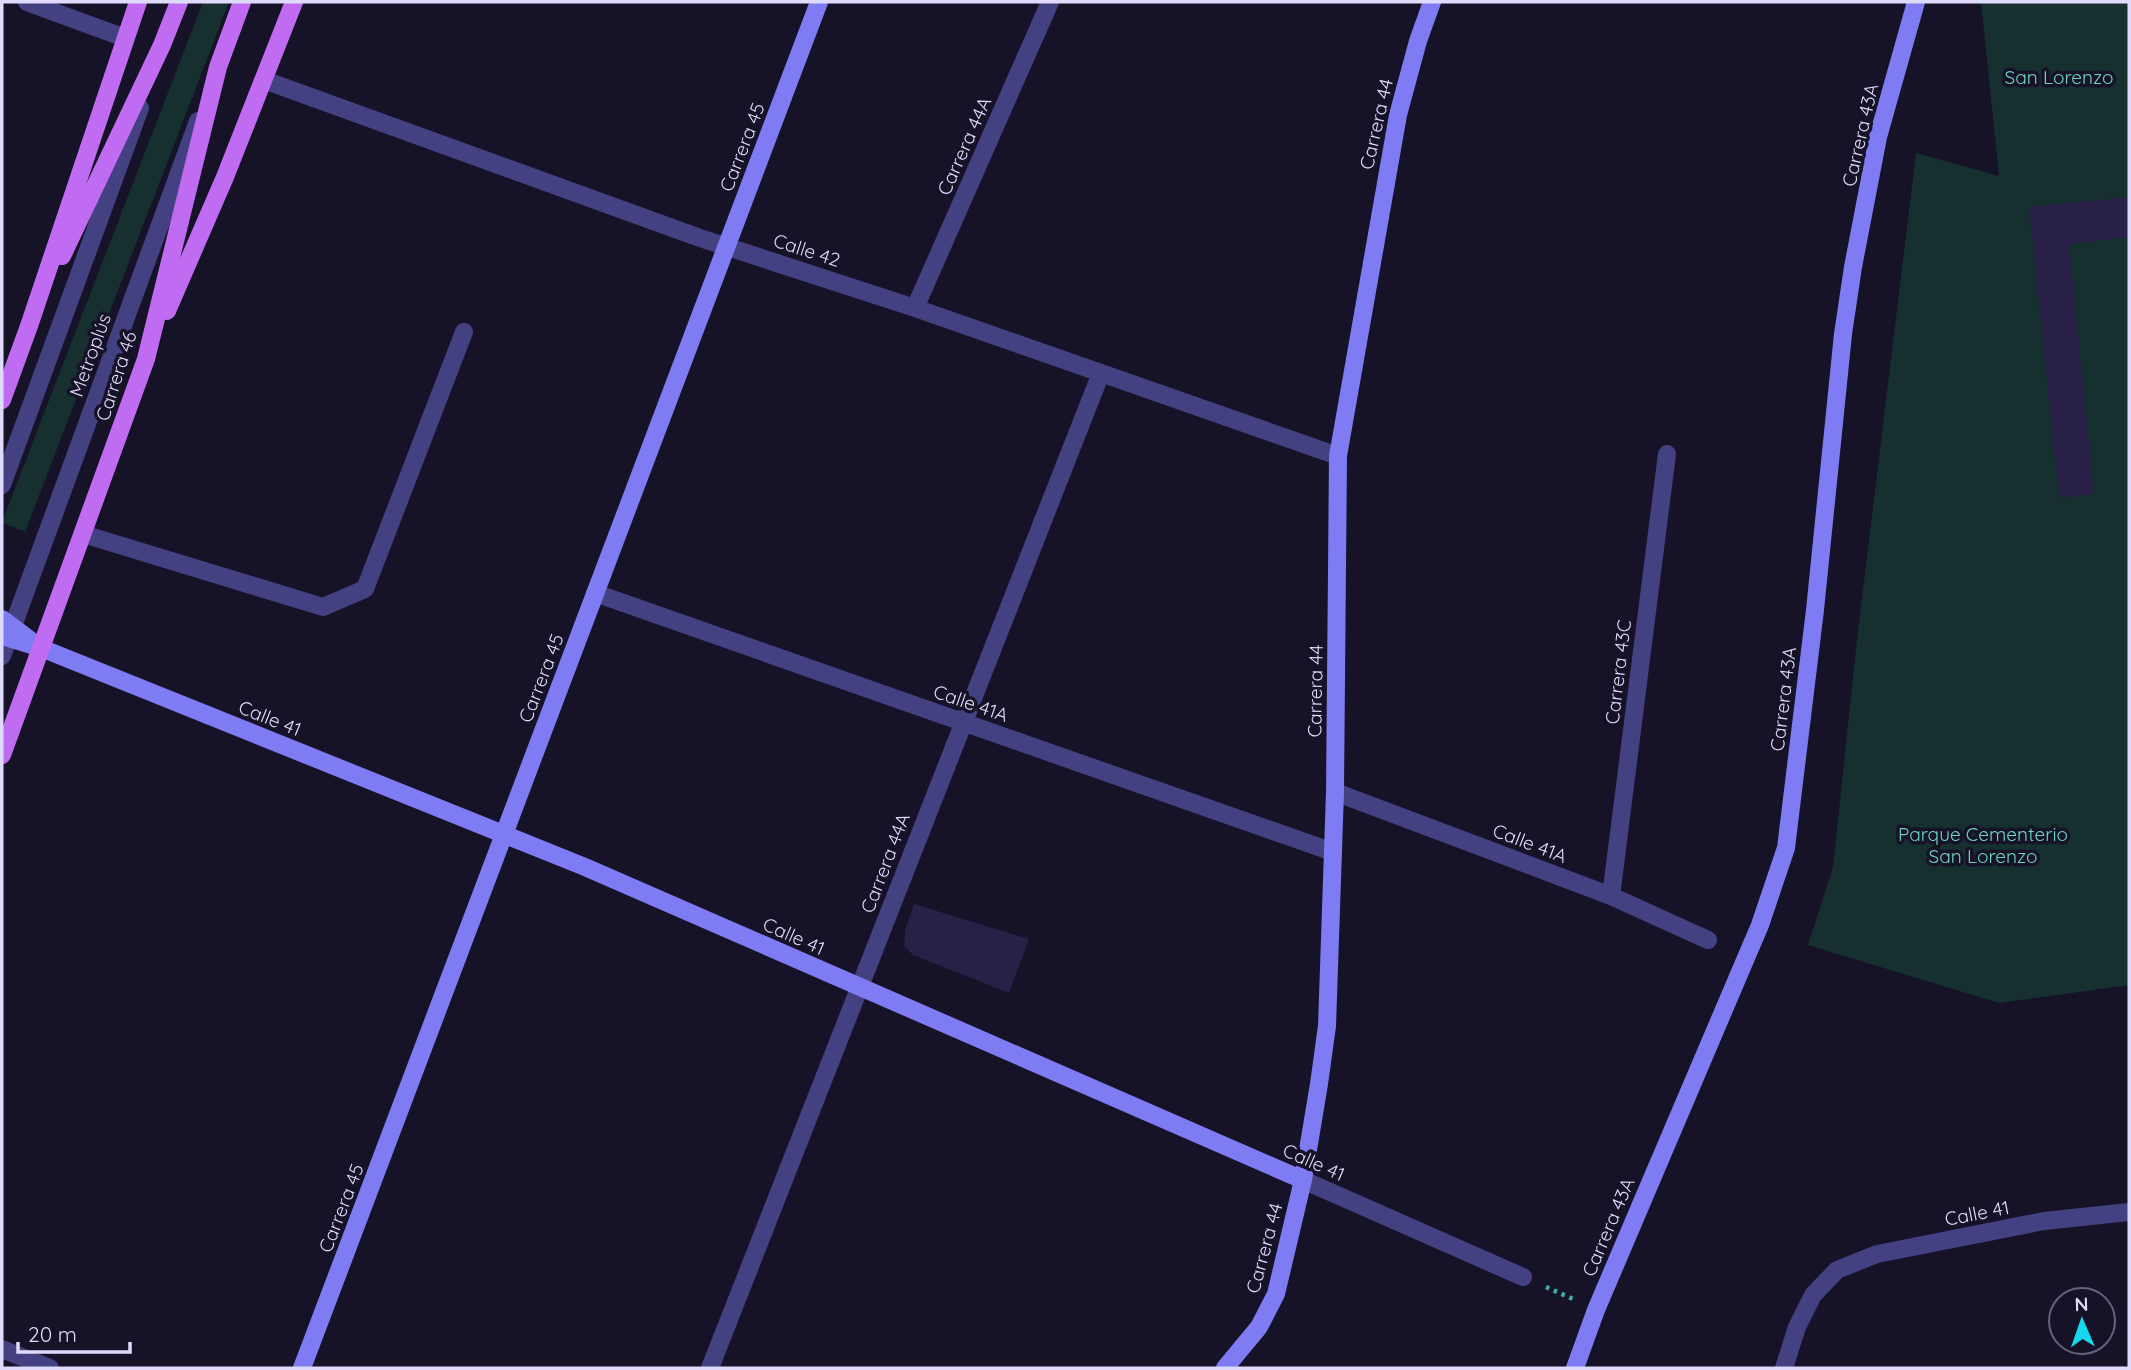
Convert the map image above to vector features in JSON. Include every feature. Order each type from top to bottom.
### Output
[{"type":"main road","points":[[2,400],[138,2]]},
{"type":"main road","name":"Carrera 46","points":[[2,755],[146,359],[218,67],[242,2]]},
{"type":"main road","points":[[146,359],[225,177],[294,2]]},
{"type":"main road","points":[[29,326],[177,8]]},
{"type":"street","points":[[27,2],[125,38]]},
{"type":"street","name":"Carrera 45","points":[[302,1368],[819,2]]},
{"type":"street","name":"Carrera 44A","points":[[915,308],[1050,2]]},
{"type":"street","name":"Carrera 44","points":[[1224,1368],[1259,1327],[1276,1294],[1303,1180],[1326,1026],[1335,792],[1338,456],[1398,115],[1418,41],[1432,2]]},
{"type":"street","name":"Carrera 43A","points":[[1575,1368],[1596,1310],[1760,925],[1786,848],[1815,610],[1843,334],[1853,267],[1878,137],[1916,2]]},
{"type":"street","name":"Metroplús","points":[[2,485],[162,45]]},
{"type":"street","name":"Metroplús","points":[[2,656],[6,630],[218,67]]},
{"type":"street","name":"Calle 42","points":[[264,80],[727,247],[915,308],[1338,456]]},
{"type":"street","points":[[83,534],[323,607],[365,589],[464,332]]},
{"type":"street","name":"Carrera 44A","points":[[710,1368],[1101,373]]},
{"type":"street","name":"Carrera 43C","points":[[1611,895],[1667,454]]},
{"type":"street","name":"Calle 41A","points":[[595,593],[1333,852]]},
{"type":"street","name":"Calle 41","points":[[6,630],[41,648],[585,867],[1523,1277]]},
{"type":"street","name":"Calle 41A","points":[[1335,792],[1611,895],[1708,940]]},
{"type":"street","name":"Calle 41","points":[[1784,1368],[1797,1327],[1813,1295],[1837,1270],[1877,1254],[2044,1221],[2129,1212]]},
{"type":"street","points":[[2,1349],[50,1368]]},
{"type":"path","points":[[1523,1277],[1596,1310]]},
{"type":"green space","points":[[203,2],[229,2],[25,532],[2,522]]},
{"type":"green space","name":"Parque Cementerio San Lorenzo","points":[[1981,2],[2129,2],[2129,985],[1999,1003],[1808,945],[1833,867],[1857,639],[1916,153],[1999,176]]},
{"type":"building","points":[[2129,197],[2129,237],[2069,244],[2094,494],[2059,498],[2029,207]]},
{"type":"building","points":[[914,904],[1029,939],[1009,993],[913,955],[904,946],[905,930]]},
{"type":"park label","name":"San Lorenzo","points":[[2059,77]]}]
